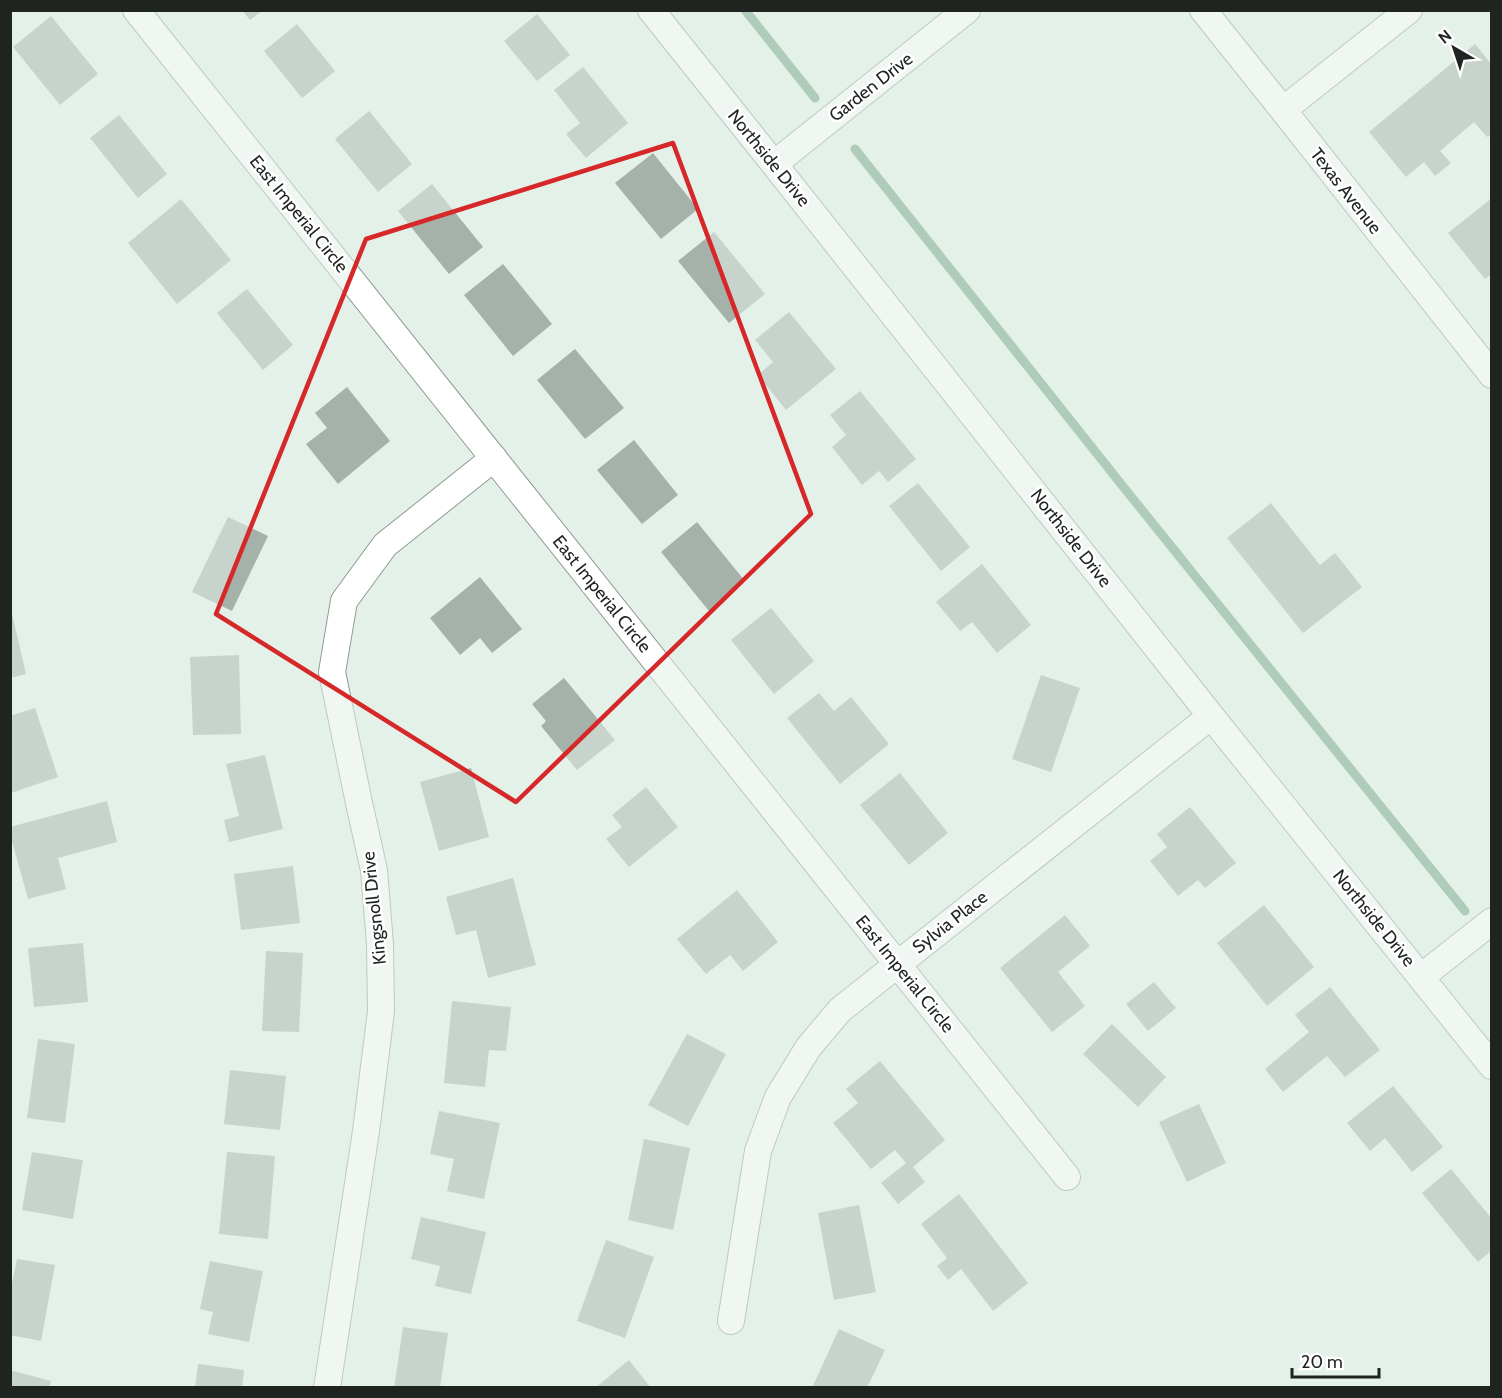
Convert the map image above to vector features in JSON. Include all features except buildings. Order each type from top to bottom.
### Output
[{"type":"street","name":"East Imperial Circle","points":[[136,10],[1067,1178]]},
{"type":"street","name":"Northside Drive","points":[[651,10],[1491,1066]]},
{"type":"street","name":"Garden Drive","points":[[774,164],[967,10]]},
{"type":"street","name":"Texas Avenue","points":[[1203,10],[1491,372]]},
{"type":"street","points":[[1283,110],[1409,10]]},
{"type":"street","name":"Kingsnoll Drive","points":[[327,1388],[366,1131],[381,1011],[380,944],[374,870],[333,672],[344,601],[385,545],[494,458]]},
{"type":"street","name":"Sylvia Place","points":[[731,1321],[758,1151],[778,1097],[808,1048],[840,1010],[1211,716]]},
{"type":"street","points":[[1421,977],[1491,921]]},
{"type":"highlighted area","points":[[673,143],[811,514],[516,802],[216,614],[366,239]]},
{"type":"waterway","points":[[745,10],[815,98]]},
{"type":"waterway","points":[[855,149],[1465,911]]}]
